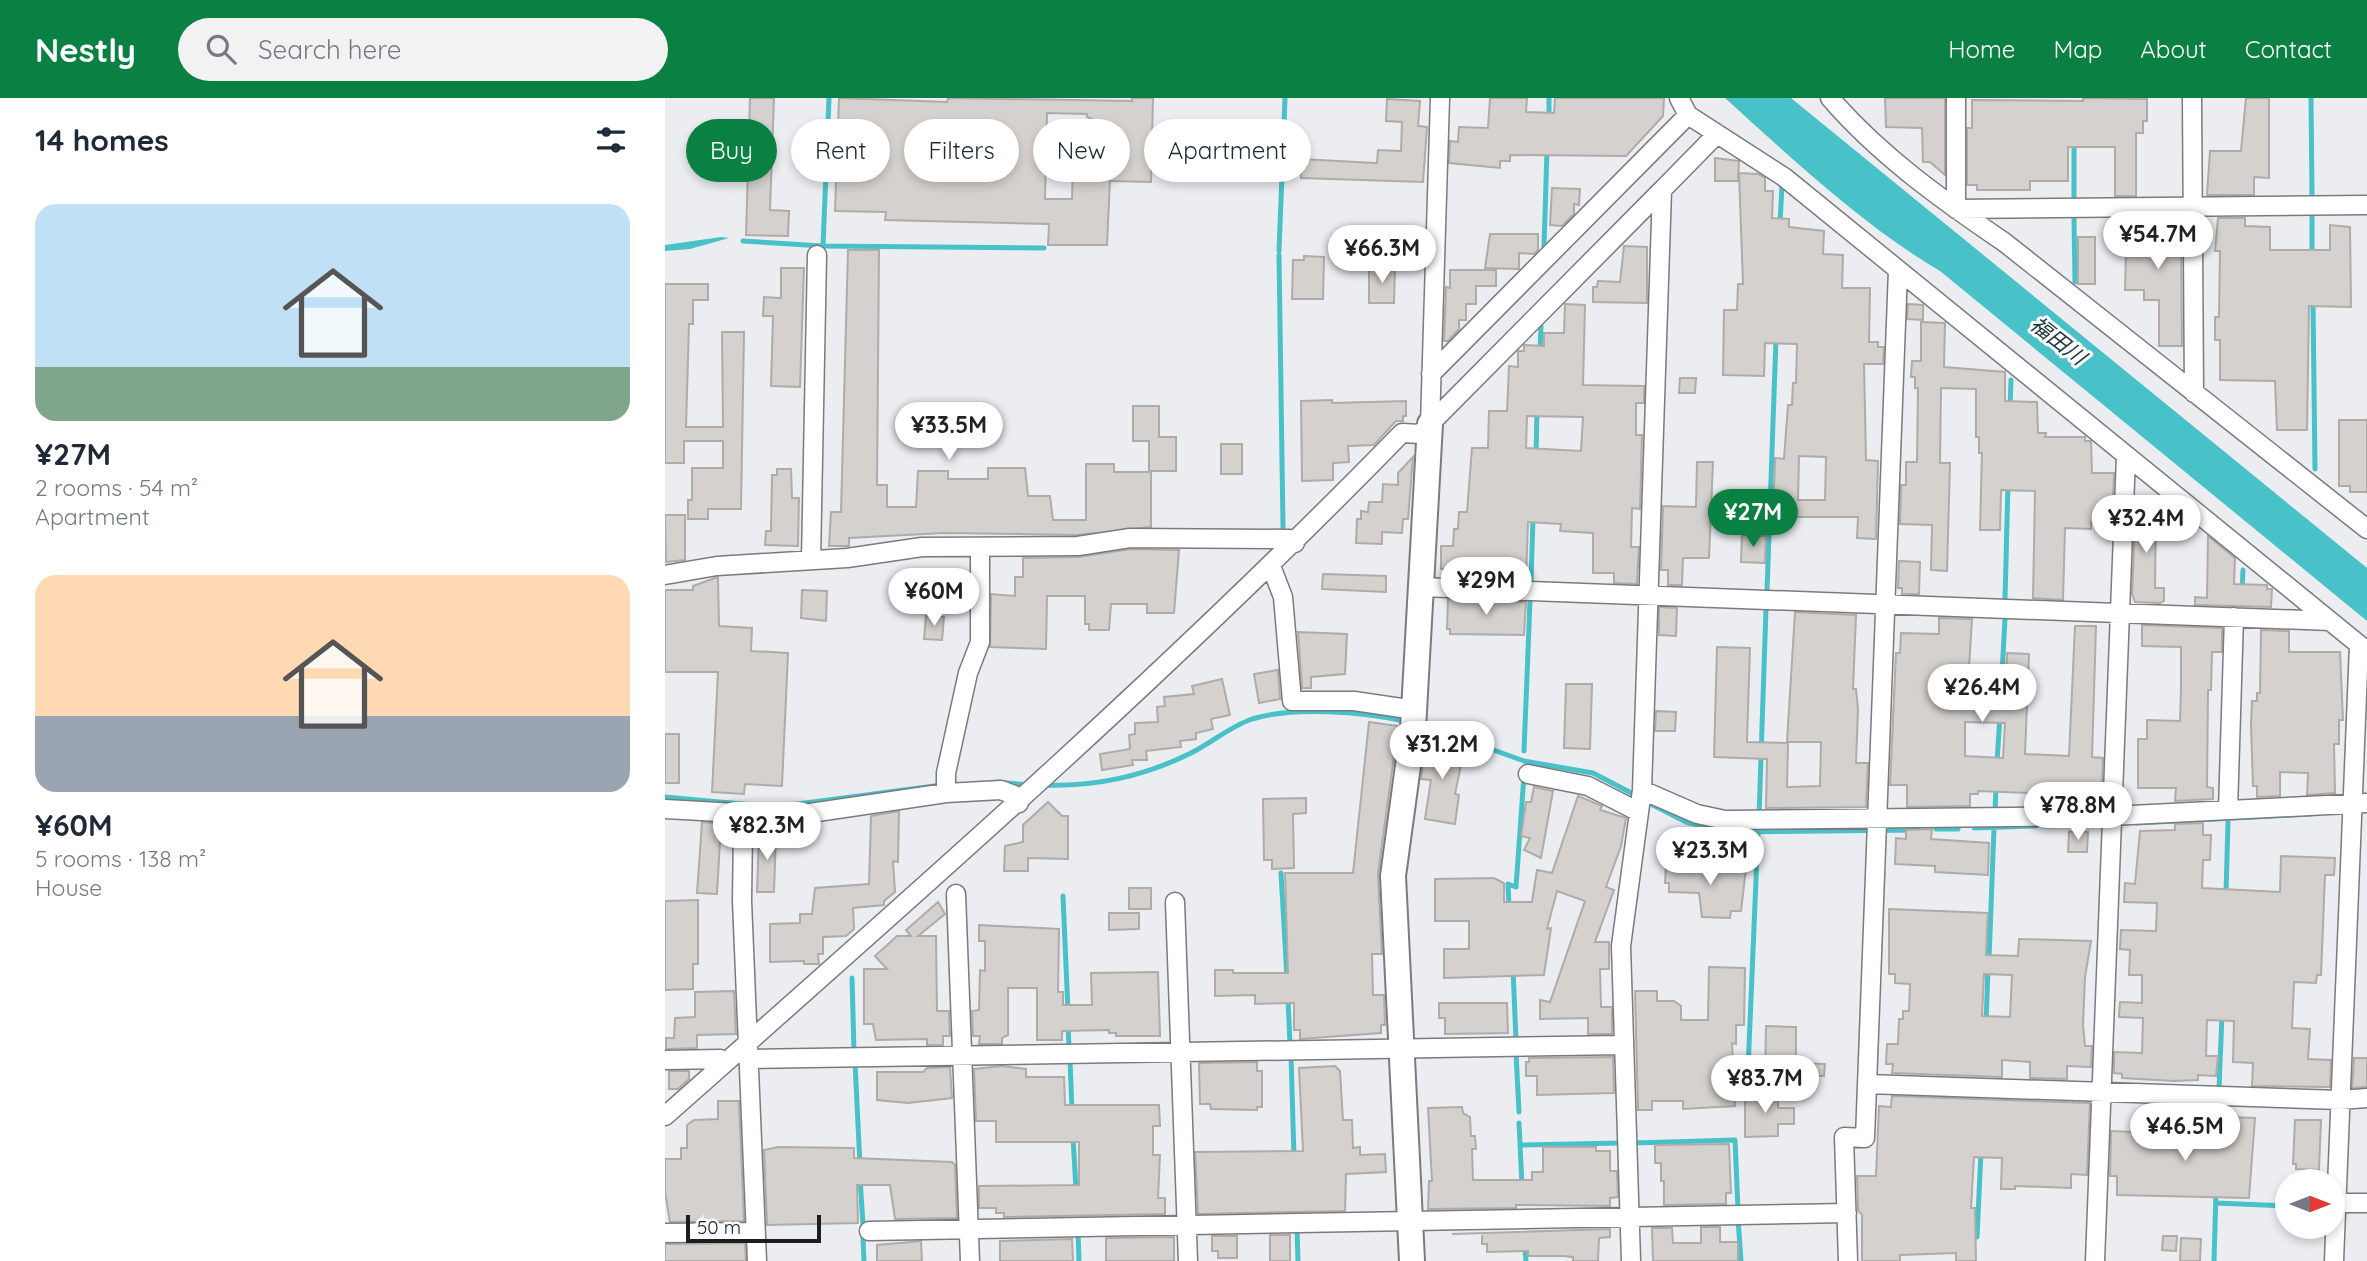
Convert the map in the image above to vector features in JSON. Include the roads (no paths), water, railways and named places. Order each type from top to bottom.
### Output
[{"type":"street","points":[[1412,1261],[1393,876],[1414,719],[1430,424],[1440,98]]},
{"type":"street","points":[[1679,98],[1688,115],[1784,177],[2126,456],[2202,514],[2363,648],[2337,1169]]},
{"type":"street","points":[[1831,98],[1858,131],[1957,209],[2004,242],[2367,529]]},
{"type":"street","points":[[1956,98],[1957,209]]},
{"type":"street","points":[[2192,98],[2194,393]]},
{"type":"street","points":[[1431,374],[1688,115]]},
{"type":"street","points":[[665,1116],[724,1064],[748,1051],[1047,777],[1271,566],[1402,433],[1420,434],[1717,134]]},
{"type":"street","points":[[1631,1261],[1621,946],[1640,801],[1662,190]]},
{"type":"street","points":[[1957,209],[2367,205]]},
{"type":"street","points":[[810,560],[817,255]]},
{"type":"street","points":[[1849,1261],[1844,1138],[1865,1138],[1898,270]]},
{"type":"street","points":[[2095,1261],[2126,456]]},
{"type":"street","points":[[665,575],[717,565],[810,560],[922,547],[1078,546],[1130,538],[1290,539],[1294,543]]},
{"type":"street","points":[[946,787],[968,673],[980,642],[980,547]]},
{"type":"street","points":[[1271,566],[1283,597],[1292,701],[1354,701],[1414,719]]},
{"type":"street","points":[[1421,587],[2330,621]]},
{"type":"street","points":[[2228,810],[2234,617]]},
{"type":"street","points":[[1528,774],[1725,820],[1877,826],[2112,821],[2228,810],[2356,807]]},
{"type":"street","points":[[665,809],[778,817],[946,787],[1001,790],[1025,797]]},
{"type":"street","points":[[743,828],[742,901],[757,1261]]},
{"type":"street","points":[[956,894],[971,1261]]},
{"type":"street","points":[[1175,902],[1188,1261]]},
{"type":"street","points":[[748,1051],[962,1055],[1403,1046],[1623,1045]]},
{"type":"street","points":[[665,1060],[720,1059],[724,1064]]},
{"type":"street","points":[[1867,1084],[2340,1100],[2367,1098]]},
{"type":"street","points":[[2345,1203],[2367,1203]]},
{"type":"street","points":[[869,1231],[1847,1213]]},
{"type":"street","points":[[665,1233],[756,1232]]},
{"type":"street","points":[[2334,1261],[2335,1239]]},
{"type":"water","name":"福田川","points":[[1725,98],[1791,98],[2367,568],[2367,621],[1940,271],[1856,213]]},
{"type":"water","points":[[729,238],[690,249],[665,251],[665,245]]},
{"type":"waterway","points":[[743,241],[823,246],[829,98]]},
{"type":"waterway","points":[[1279,251],[1285,98]]},
{"type":"waterway","points":[[1549,98],[1549,119]]},
{"type":"waterway","points":[[2311,98],[2312,196]]},
{"type":"waterway","points":[[2074,140],[2074,200]]},
{"type":"waterway","points":[[1544,247],[1547,150]]},
{"type":"waterway","points":[[1780,224],[1782,185]]},
{"type":"waterway","points":[[2312,215],[2312,256]]},
{"type":"waterway","points":[[2074,219],[2075,282]]},
{"type":"waterway","points":[[823,246],[1044,248]]},
{"type":"waterway","points":[[1279,255],[1283,527]]},
{"type":"waterway","points":[[2313,301],[2315,469]]},
{"type":"waterway","points":[[1540,351],[1541,326]]},
{"type":"waterway","points":[[1767,591],[1776,339]]},
{"type":"waterway","points":[[2010,408],[2011,380]]},
{"type":"waterway","points":[[1536,456],[1537,409]]},
{"type":"waterway","points":[[2005,599],[2008,484]]},
{"type":"waterway","points":[[1531,581],[1533,518]]},
{"type":"waterway","points":[[2242,591],[2243,570]]},
{"type":"waterway","points":[[1524,751],[1530,601]]},
{"type":"waterway","points":[[1759,816],[1766,609]]},
{"type":"waterway","points":[[2001,692],[2005,619]]},
{"type":"waterway","points":[[1042,785],[1099,782],[1137,774],[1191,753],[1244,722],[1269,715],[1329,712],[1405,721]]},
{"type":"waterway","points":[[1997,762],[2000,716]]},
{"type":"waterway","points":[[1422,724],[1524,761],[1593,773],[1637,796]]},
{"type":"waterway","points":[[1509,907],[1508,884],[1516,887],[1524,775]]},
{"type":"waterway","points":[[997,782],[1029,785]]},
{"type":"waterway","points":[[775,807],[942,785]]},
{"type":"waterway","points":[[1995,813],[1996,786]]},
{"type":"waterway","points":[[665,797],[765,806]]},
{"type":"waterway","points":[[1645,801],[1686,822],[1726,832],[1919,830]]},
{"type":"waterway","points":[[2136,823],[2311,814]]},
{"type":"waterway","points":[[2226,893],[2228,821]]},
{"type":"waterway","points":[[2044,826],[2088,825]]},
{"type":"waterway","points":[[1974,828],[2036,826]]},
{"type":"waterway","points":[[1989,960],[1994,828]]},
{"type":"waterway","points":[[1936,829],[1958,829]]},
{"type":"waterway","points":[[1748,1070],[1758,832]]},
{"type":"waterway","points":[[1281,873],[1287,978]]},
{"type":"waterway","points":[[1063,896],[1068,1012]]},
{"type":"waterway","points":[[1513,969],[1516,1040],[1513,1040]]},
{"type":"waterway","points":[[1986,1023],[1988,969]]},
{"type":"waterway","points":[[852,978],[854,1051]]},
{"type":"waterway","points":[[1288,998],[1290,1044]]},
{"type":"waterway","points":[[2219,1089],[2222,1015]]},
{"type":"waterway","points":[[1068,1025],[1069,1047],[1072,1047]]},
{"type":"waterway","points":[[1516,1053],[1519,1112]]},
{"type":"waterway","points":[[1291,1055],[1294,1157]]},
{"type":"waterway","points":[[1070,1060],[1072,1110]]},
{"type":"waterway","points":[[855,1063],[860,1165]]},
{"type":"waterway","points":[[2218,1142],[2219,1107]]},
{"type":"waterway","points":[[1519,1123],[1522,1186]]},
{"type":"waterway","points":[[1073,1137],[1076,1190]]},
{"type":"waterway","points":[[1634,1143],[1735,1140],[1738,1210]]},
{"type":"waterway","points":[[1520,1145],[1620,1143]]},
{"type":"waterway","points":[[1977,1237],[1981,1152]]},
{"type":"waterway","points":[[860,1178],[863,1225]]},
{"type":"waterway","points":[[2214,1261],[2216,1191]]},
{"type":"waterway","points":[[2216,1203],[2275,1205]]},
{"type":"waterway","points":[[1738,1219],[1741,1261]]},
{"type":"waterway","points":[[1297,1228],[1298,1261]]},
{"type":"waterway","points":[[1078,1232],[1079,1261]]},
{"type":"waterway","points":[[863,1237],[864,1261]]},
{"type":"waterway","points":[[1525,1247],[1526,1261]]}]
